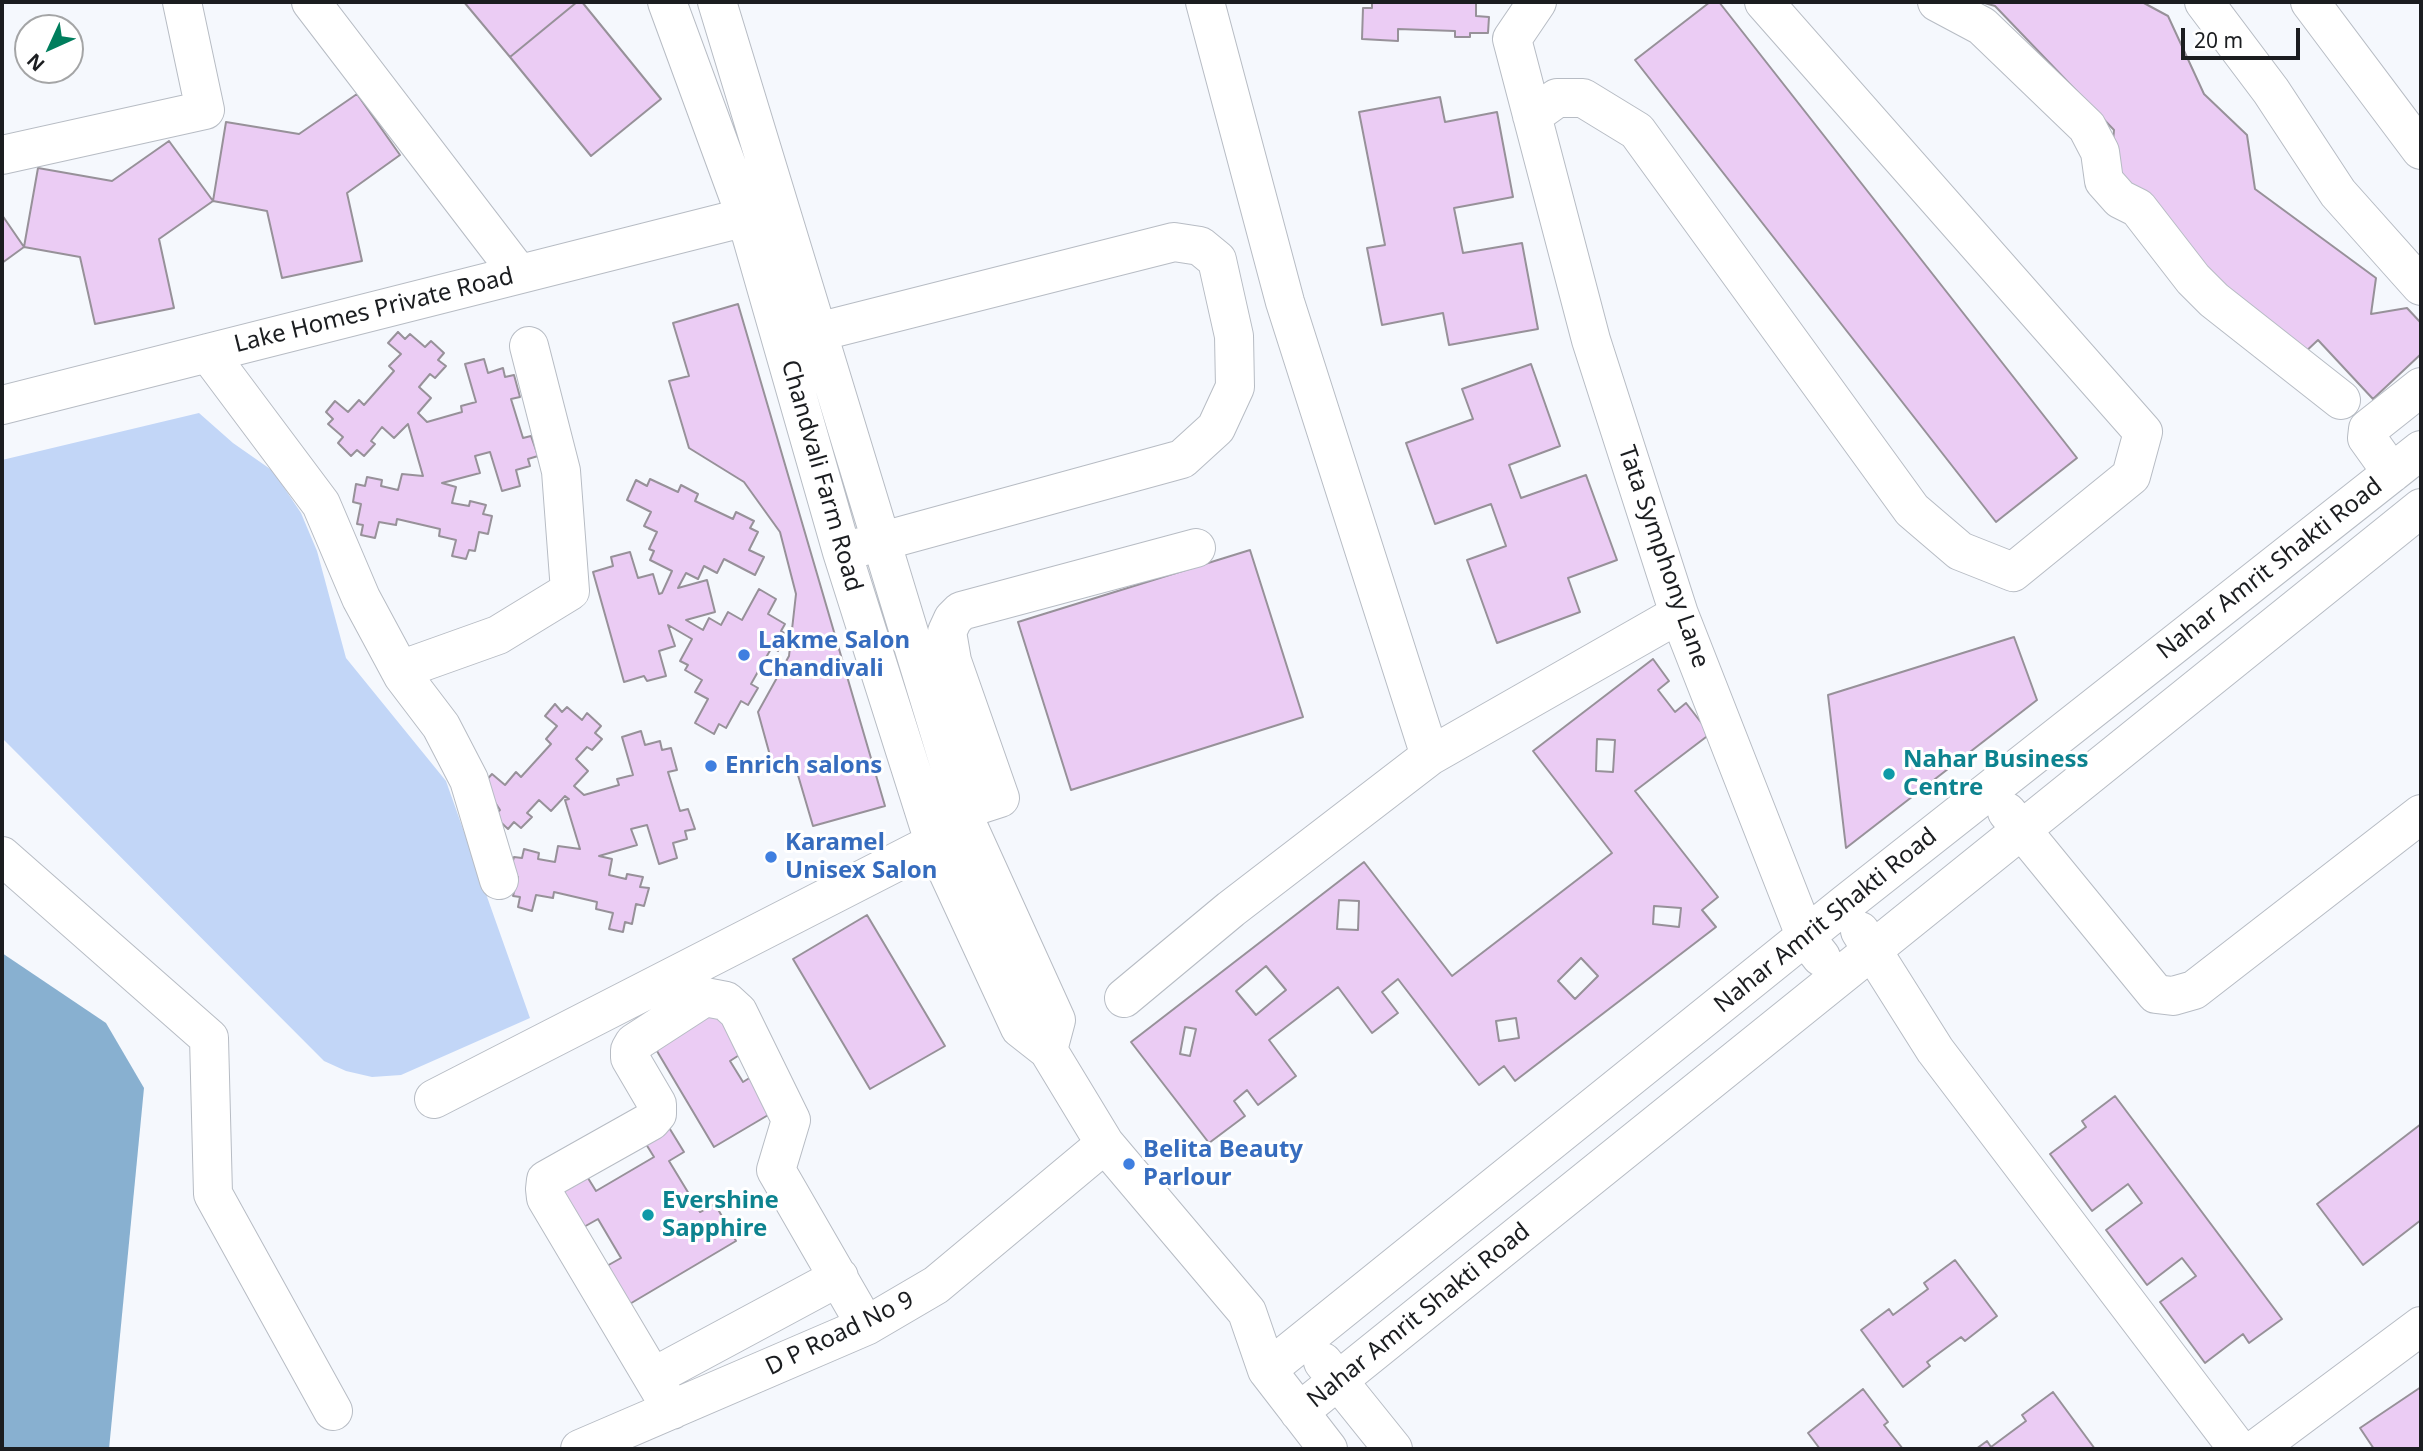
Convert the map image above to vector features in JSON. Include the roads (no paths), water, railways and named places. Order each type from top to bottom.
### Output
[{"type":"street","points":[[2,155],[205,110],[182,2]]},
{"type":"street","points":[[311,2],[519,274]]},
{"type":"street","name":"Chandvali Farm Road","points":[[667,2],[746,217],[799,336],[882,540],[937,666],[965,818],[1056,1020],[1048,1050]]},
{"type":"street","name":"Chandvali Farm Road","points":[[717,2],[799,336],[842,552],[934,842],[1020,1028],[1048,1050],[1105,1144],[1247,1312]]},
{"type":"street","points":[[1205,2],[1285,302],[1430,756]]},
{"type":"street","name":"Tata Symphony Lane","points":[[1538,2],[1512,39],[1591,340],[1679,614],[1807,938],[1839,980]]},
{"type":"street","points":[[1532,116],[1557,98],[1583,98],[1637,131],[1912,510],[1961,551],[2012,572],[2131,476],[2143,432],[1764,2]]},
{"type":"street","points":[[1937,2],[1982,26],[2087,127],[2100,152],[2104,181],[2120,199],[2138,208],[2193,279],[2214,300],[2341,400]]},
{"type":"street","points":[[2204,2],[2272,91],[2338,193],[2421,286]]},
{"type":"street","points":[[2310,2],[2421,150]]},
{"type":"street","points":[[2323,2],[2421,130]]},
{"type":"street","name":"Lake Homes Private Road","points":[[2,405],[746,217]]},
{"type":"street","points":[[799,336],[1174,242],[1199,246],[1217,260],[1234,336],[1236,387],[1216,428],[1182,459],[842,552]]},
{"type":"street","points":[[400,670],[498,635],[570,591],[561,471],[528,346]]},
{"type":"street","points":[[208,353],[321,504],[361,598],[400,670],[441,726],[469,780],[499,880]]},
{"type":"street","points":[[2407,462],[2367,438],[2368,429],[2421,387]]},
{"type":"street","name":"Nahar Amrit Shakti Road","points":[[1267,1370],[1807,938],[1844,905],[2407,462]]},
{"type":"street","name":"Nahar Amrit Shakti Road","points":[[1299,1412],[1874,952],[2421,508]]},
{"type":"street","points":[[883,683],[937,666],[947,632],[961,611],[1196,548]]},
{"type":"street","points":[[1124,998],[1231,909],[1430,756],[1679,614]]},
{"type":"street","points":[[1990,790],[2156,994],[2173,996],[2194,990],[2421,814]]},
{"type":"street","points":[[434,1099],[934,842],[965,818]]},
{"type":"street","points":[[2,856],[209,1038],[213,1195],[333,1411]]},
{"type":"street","points":[[1844,905],[1935,1050],[2238,1449]]},
{"type":"street","points":[[672,1410],[546,1198],[545,1189],[546,1180],[651,1121],[657,1114],[657,1104],[630,1058],[630,1050],[634,1043],[705,997],[726,1000],[738,1012],[792,1120],[776,1170],[866,1326]]},
{"type":"street","name":"D P Road No 9","points":[[580,1449],[866,1326],[936,1285],[1105,1144]]},
{"type":"street","points":[[653,1377],[839,1277]]},
{"type":"street","points":[[1247,1312],[1304,1339],[1388,1443]]},
{"type":"street","points":[[1247,1312],[1267,1370],[1328,1449]]},
{"type":"street","points":[[2256,1449],[2421,1326]]},
{"type":"street","points":[[709,1346],[730,1386]]},
{"type":"place","name":"Lakme Salon Chandivali","points":[[744,655]]},
{"type":"place","name":"Enrich salons","points":[[711,766]]},
{"type":"place","name":"Nahar Business Centre","points":[[1889,774]]},
{"type":"place","name":"Karamel Unisex Salon","points":[[771,857]]},
{"type":"place","name":"Belita Beauty Parlour","points":[[1129,1164]]},
{"type":"place","name":"Evershine Sapphire","points":[[648,1215]]}]
